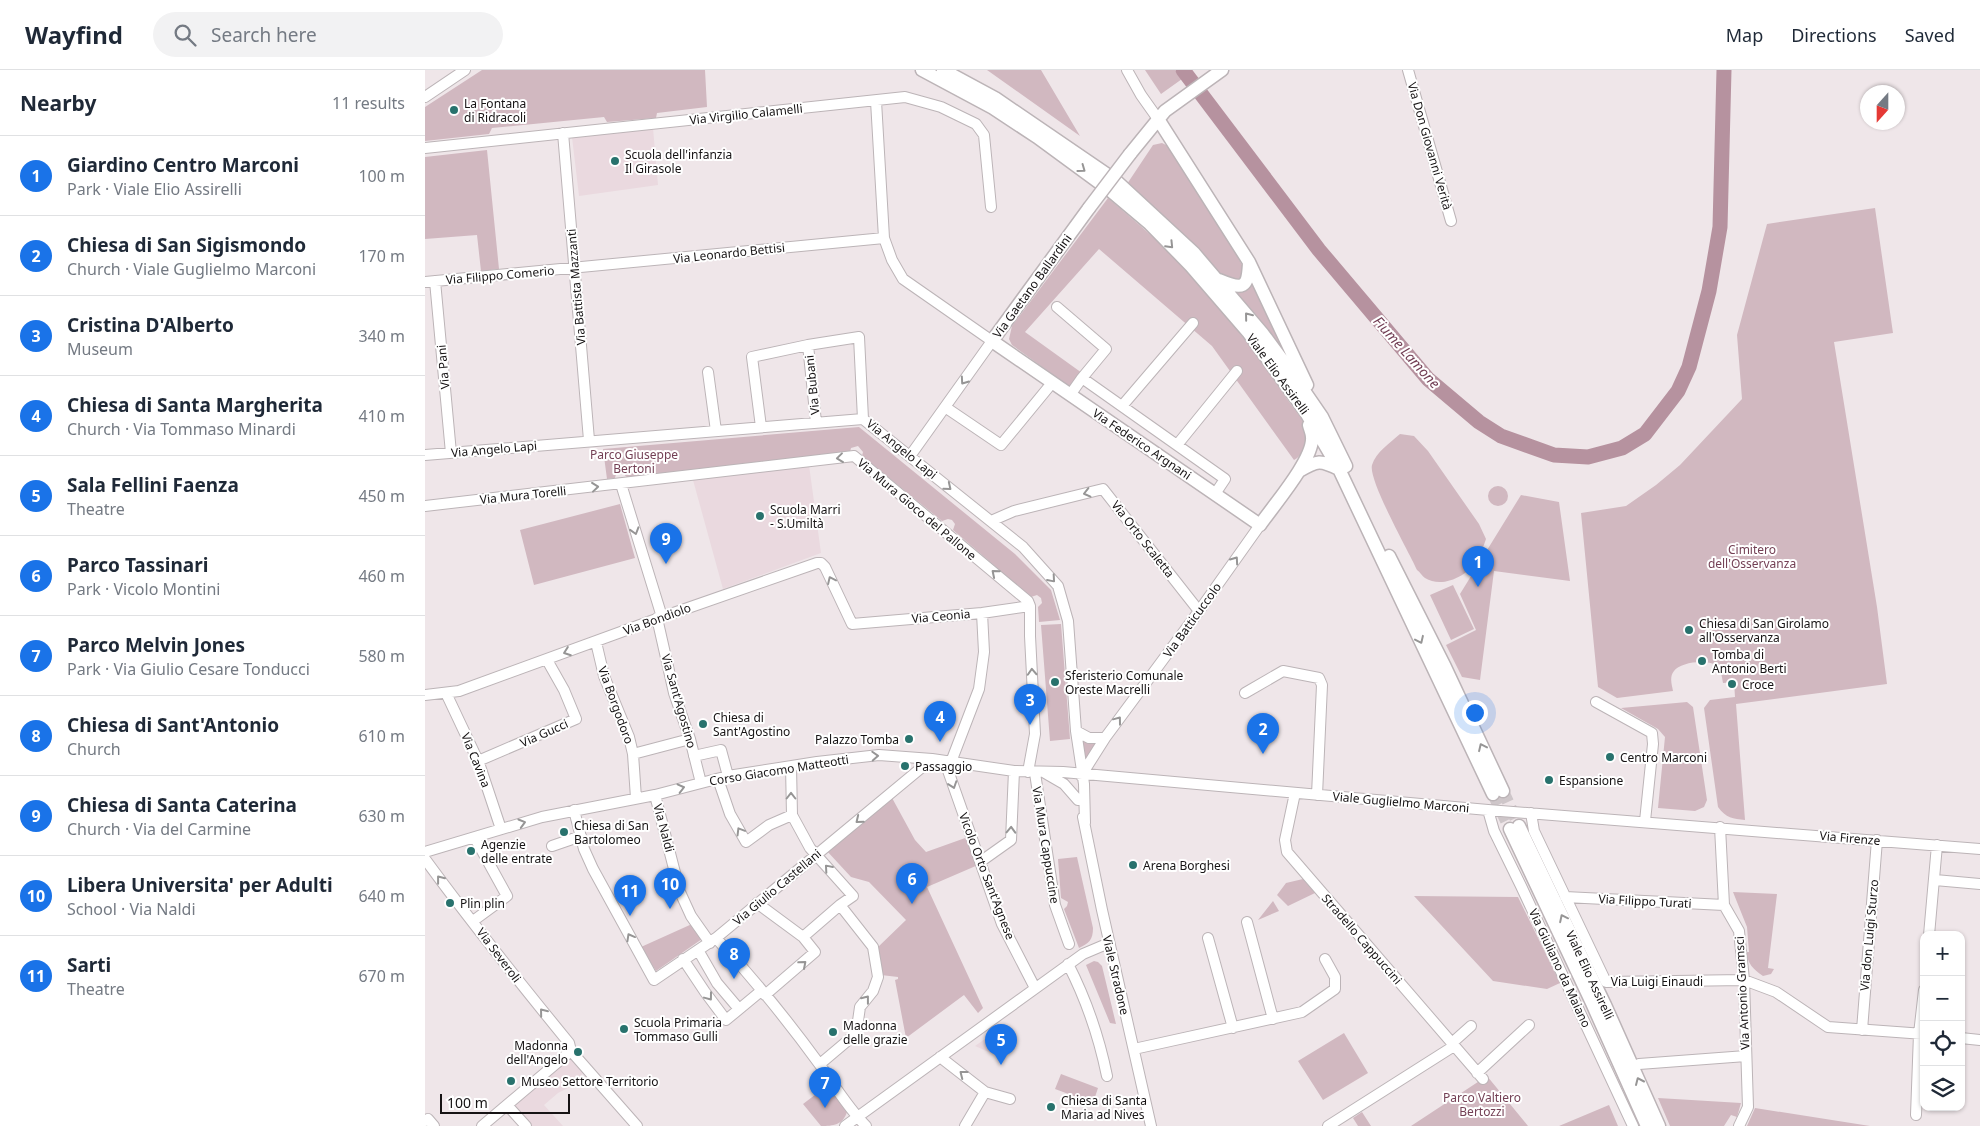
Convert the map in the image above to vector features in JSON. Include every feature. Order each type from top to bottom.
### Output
[{"type":"main road","name":"Viale Elio Assirelli","points":[[922,70],[993,108],[1113,192],[1150,224],[1191,266],[1248,332],[1305,411],[1339,469],[1498,793],[1445,667],[1322,417],[1263,334],[1194,253],[1115,180],[995,98],[943,70]]},
{"type":"main road","points":[[1222,70],[1161,115],[1249,262],[1322,417]]},
{"type":"main road","name":"Via Gaetano Ballardini","points":[[992,341],[1089,208],[1161,115]]},
{"type":"main road","points":[[1217,279],[1235,287],[1243,285],[1248,278],[1249,262]]},
{"type":"main road","name":"Via Federico Argnani","points":[[992,341],[1260,525]]},
{"type":"main road","points":[[1260,525],[1310,452],[1312,438],[1305,411]]},
{"type":"main road","points":[[1299,470],[1314,462],[1323,462],[1339,469]]},
{"type":"main road","name":"Viale Elio Assirelli","points":[[1647,1126],[1515,828],[1605,1005],[1659,1126]]},
{"type":"street","points":[[425,97],[465,70]]},
{"type":"street","points":[[1127,70],[1141,96],[1161,115]]},
{"type":"street","name":"Via Don Giovanni Verità","points":[[1408,70],[1451,221]]},
{"type":"street","name":"Via Virgilio Calamelli","points":[[425,148],[905,97],[941,107],[977,124],[984,135],[991,207]]},
{"type":"street","points":[[875,100],[884,238],[892,260],[903,279],[992,341]]},
{"type":"street","name":"Via Battista Mazzanti","points":[[563,133],[589,440]]},
{"type":"street","name":"Via Leonardo Bettisi","points":[[575,268],[884,238]]},
{"type":"street","name":"Via Filippo Comerio","points":[[430,282],[575,268]]},
{"type":"street","name":"Via Pani","points":[[430,282],[451,453]]},
{"type":"street","points":[[1057,307],[1106,349],[1070,394]]},
{"type":"street","name":"Via Federico Argnani","points":[[1122,406],[1193,323]]},
{"type":"street","points":[[808,345],[859,337],[863,418]]},
{"type":"street","name":"Via Gaetano Ballardini","points":[[911,456],[992,341]]},
{"type":"street","name":"Via Bubani","points":[[761,427],[752,357],[808,345],[816,422]]},
{"type":"street","name":"Via Federico Argnani","points":[[1177,445],[1237,370]]},
{"type":"street","points":[[708,372],[716,431]]},
{"type":"street","name":"Via Federico Argnani","points":[[1083,378],[1225,479],[1215,494]]},
{"type":"street","points":[[945,407],[1001,445],[1052,383]]},
{"type":"street","name":"Via Angelo Lapi","points":[[425,455],[863,418],[1023,547],[1058,586],[1068,621],[1081,774]]},
{"type":"street","name":"Via Mura Gioco del Pallone","points":[[621,484],[854,456],[1021,595],[1031,606]]},
{"type":"street","name":"Via Mura Torelli","points":[[425,506],[621,484]]},
{"type":"street","name":"Via Sant'Agostino","points":[[621,484],[659,617],[675,693],[690,739],[701,783]]},
{"type":"street","name":"Via Orto Scaletta","points":[[991,521],[1013,511],[1103,489],[1199,611]]},
{"type":"street","name":"Via Batticuccolo","points":[[1081,774],[1105,738],[1260,525]]},
{"type":"street","name":"Via Bondiolo","points":[[426,694],[459,691],[596,642],[659,617],[817,563],[825,566],[852,624]]},
{"type":"street","points":[[1031,606],[1030,636],[1036,773],[1061,782],[1071,790],[1078,800],[1085,823]]},
{"type":"street","name":"Via Ceonia","points":[[852,624],[982,613],[1031,606]]},
{"type":"street","points":[[948,762],[979,689],[984,652],[982,613]]},
{"type":"street","name":"Via Borgodoro","points":[[596,642],[604,676],[629,737],[633,754],[637,798]]},
{"type":"street","name":"Via Gucci","points":[[478,761],[576,719],[547,660]]},
{"type":"street","points":[[1245,693],[1283,671],[1319,678],[1322,685],[1317,795]]},
{"type":"street","name":"Via Cavina","points":[[446,693],[478,761],[501,829]]},
{"type":"street","points":[[1597,702],[1652,733],[1653,744],[1645,821]]},
{"type":"street","points":[[1076,731],[1089,738],[1105,738]]},
{"type":"street","points":[[633,754],[690,739]]},
{"type":"street","points":[[694,756],[721,750],[728,776]]},
{"type":"street","name":"Corso Giacomo Matteotti","points":[[425,852],[542,817],[655,795],[728,776],[879,755],[1014,771],[1081,774]]},
{"type":"street","name":"Via Giulio Castellani","points":[[581,836],[593,870],[654,980],[683,959],[713,941],[932,760]]},
{"type":"street","name":"Vicolo Orto Sant'Agnese","points":[[948,762],[1002,924],[1035,988]]},
{"type":"street","points":[[791,766],[791,815],[809,848],[853,896],[803,936]]},
{"type":"street","points":[[980,862],[1011,840],[1014,771]]},
{"type":"street","name":"Via Mura Cappuccine","points":[[1036,773],[1055,905],[1069,944]]},
{"type":"street","points":[[1078,800],[1081,774]]},
{"type":"street","points":[[1081,774],[1084,784],[1085,823]]},
{"type":"street","name":"Viale Guglielmo Marconi","points":[[1081,774],[1488,810],[1720,827]]},
{"type":"street","points":[[717,779],[730,814],[746,842],[769,825],[791,815]]},
{"type":"street","name":"Stradello Cappuccini","points":[[1295,793],[1285,840],[1287,852],[1480,1076],[1529,1024]]},
{"type":"street","name":"Via Naldi","points":[[655,795],[680,892],[691,916],[713,941],[746,970],[820,1064],[857,1117],[866,1126]]},
{"type":"street","points":[[552,846],[581,836],[574,810]]},
{"type":"street","name":"Via Giuliano da Maiano","points":[[1488,810],[1494,831],[1633,1126]]},
{"type":"street","name":"Via Luigi Einaudi","points":[[1531,813],[1534,831],[1606,982],[1744,980]]},
{"type":"street","name":"Viale Stradone","points":[[1085,823],[1109,943],[1151,1126]]},
{"type":"street","name":"Via Firenze","points":[[1720,827],[1980,849]]},
{"type":"street","name":"Via Antonio Gramsci","points":[[1639,1064],[1746,1056],[1744,980],[1739,931],[1724,905],[1720,827]]},
{"type":"street","points":[[473,922],[507,896],[475,838]]},
{"type":"street","name":"Via don Luigi Sturzo","points":[[1862,1030],[1877,840]]},
{"type":"street","points":[[1929,931],[1937,845]]},
{"type":"street","name":"Via Severoli","points":[[425,859],[501,960],[569,1043],[571,1051],[637,1126]]},
{"type":"street","points":[[1935,880],[1980,884]]},
{"type":"street","name":"Via Filippo Turati","points":[[1565,897],[1724,905]]},
{"type":"street","points":[[683,959],[726,1020],[742,1006],[807,961],[815,952],[803,936],[757,903]]},
{"type":"street","points":[[820,1064],[852,1037],[858,1021],[860,1006],[873,991],[878,977],[873,947],[840,905]]},
{"type":"street","points":[[1247,922],[1273,1019]]},
{"type":"street","points":[[1208,938],[1233,1028]]},
{"type":"street","points":[[845,1126],[1068,964],[1083,954],[1109,943]]},
{"type":"street","points":[[698,950],[717,983],[742,1006]]},
{"type":"street","points":[[1134,1049],[1302,1012],[1335,989],[1335,977],[1325,959]]},
{"type":"street","points":[[1068,964],[1101,1046],[1107,1076]]},
{"type":"street","points":[[1744,980],[1775,992],[1828,1027],[1920,1034]]},
{"type":"street","points":[[1328,1126],[1453,1045],[1471,1026]]},
{"type":"street","points":[[1965,1038],[1980,1040]]},
{"type":"street","points":[[483,1126],[571,1051]]},
{"type":"street","points":[[1739,1126],[1748,1107],[1746,1056]]},
{"type":"street","points":[[941,1057],[985,1092],[1010,1099]]},
{"type":"street","points":[[1916,1115],[1920,1061]]},
{"type":"street","points":[[965,1126],[985,1092]]},
{"type":"street","points":[[507,1105],[526,1126]]},
{"type":"shaded area","name":"Scuola dell'infanzia Il Girasole","points":[[653,128],[658,185],[579,196],[572,137]]},
{"type":"shaded area","name":"Scuola Marri - S.Umiltà","points":[[809,465],[821,553],[723,589],[693,480]]},
{"type":"shaded area","points":[[999,1029],[991,1053],[975,1046]]},
{"type":"shaded area","points":[[570,1057],[584,1072],[570,1087],[558,1093],[544,1105],[563,1126],[530,1126],[510,1105]]},
{"type":"green space","points":[[482,70],[705,70],[707,107],[657,113],[656,118],[607,122],[604,117],[492,128],[489,134],[425,141],[425,107]]},
{"type":"green space","points":[[987,70],[1041,70],[1080,136]]},
{"type":"green space","points":[[1145,70],[1175,70],[1182,79],[1161,94]]},
{"type":"green space","points":[[1162,143],[1170,147],[1223,228],[1244,269],[1241,280],[1228,281],[1170,223],[1127,184],[1153,145]]},
{"type":"green space","points":[[487,150],[499,269],[481,271],[477,235],[425,239],[425,157]]},
{"type":"green space","points":[[1108,198],[1190,273],[1263,364],[1299,415],[1307,430],[1308,439],[1306,446],[1297,458],[1294,460],[1212,346],[1099,249],[1025,332],[1082,373],[1070,387],[1012,345],[1009,339],[1012,326]]},
{"type":"green space","name":"Cimitero dell'Osservanza","points":[[1875,208],[1893,333],[1834,342],[1877,607],[1887,684],[1736,704],[1745,820],[1733,818],[1724,814],[1718,807],[1704,708],[1710,700],[1735,697],[1734,682],[1723,683],[1720,671],[1716,665],[1700,662],[1682,665],[1672,673],[1673,691],[1617,698],[1598,687],[1581,513],[1626,506],[1656,485],[1680,465],[1742,399],[1737,335],[1767,224]]},
{"type":"green space","points":[[1253,279],[1304,386],[1235,293],[1246,289]]},
{"type":"green space","name":"Parco Giuseppe Bertoni","points":[[859,427],[1015,554],[1051,590],[1060,620],[1039,622],[1038,607],[1042,603],[1041,598],[1037,595],[1031,597],[953,530],[955,524],[952,520],[942,521],[862,456],[863,452],[858,446],[851,448],[850,452],[627,477],[621,472],[616,474],[615,478],[607,479],[603,449]]},
{"type":"green space","points":[[1400,434],[1414,436],[1428,451],[1479,524],[1486,539],[1480,556],[1473,566],[1467,572],[1454,579],[1439,582],[1432,581],[1425,578],[1417,570],[1376,485],[1372,473],[1374,460]]},
{"type":"green space","points":[[1498,486],[1505,489],[1508,496],[1505,503],[1498,506],[1491,503],[1488,496],[1491,489]]},
{"type":"green space","points":[[1521,495],[1559,502],[1570,581],[1494,571],[1480,680],[1462,677],[1446,645],[1476,630],[1460,594]]},
{"type":"green space","points":[[620,504],[635,558],[534,585],[520,530]]},
{"type":"green space","points":[[1453,585],[1474,629],[1451,640],[1430,595]]},
{"type":"green space","name":"Sferisterio Comunale Oreste Macrelli","points":[[1061,624],[1070,739],[1050,741],[1041,625]]},
{"type":"green space","points":[[1687,702],[1693,707],[1707,800],[1704,807],[1695,811],[1658,808],[1665,737],[1658,729],[1621,708]]},
{"type":"green space","points":[[1082,739],[1096,742],[1087,757],[1084,757]]},
{"type":"green space","points":[[891,796],[915,840],[926,852],[968,837],[978,865],[927,887],[983,1008],[978,1013],[964,995],[906,1038],[895,980],[898,977],[881,975],[877,948],[906,920],[869,882],[851,877],[826,850]]},
{"type":"green space","points":[[1077,857],[1093,928],[1090,941],[1079,948],[1064,909],[1068,902],[1061,898],[1058,859]]},
{"type":"green space","points":[[1303,879],[1315,893],[1288,906],[1277,895],[1286,883]]},
{"type":"green space","points":[[1733,892],[1777,894],[1768,968],[1774,969],[1771,974],[1763,976],[1748,960],[1746,952],[1749,952],[1747,927]]},
{"type":"green space","points":[[1414,896],[1518,897],[1560,983],[1547,989],[1493,981]]},
{"type":"green space","points":[[1273,901],[1279,911],[1258,920]]},
{"type":"green space","points":[[692,924],[702,939],[656,971],[641,947]]},
{"type":"green space","points":[[1094,961],[1102,966],[1116,1024],[1110,1023],[1086,965]]},
{"type":"green space","points":[[1344,1033],[1368,1073],[1323,1100],[1298,1061]]},
{"type":"green space","points":[[1061,1074],[1098,1088],[1093,1103],[1055,1089]]},
{"type":"green space","name":"Parco Valtiero Bertozzi","points":[[1487,1076],[1528,1126],[1411,1126]]},
{"type":"green space","points":[[828,1085],[847,1112],[843,1120],[837,1124],[821,1126],[803,1104]]},
{"type":"green space","points":[[1658,1098],[1741,1103],[1737,1117],[1731,1115],[1724,1126],[1670,1126]]},
{"type":"green space","points":[[1609,1105],[1618,1126],[1559,1126]]},
{"type":"green space","points":[[1755,1108],[1870,1126],[1747,1126]]},
{"type":"green space","points":[[1362,1112],[1371,1126],[1358,1126],[1353,1118]]},
{"type":"waterway","name":"Fiume Lamone","points":[[1183,70],[1319,250],[1428,379],[1479,422],[1501,436],[1554,455],[1588,457],[1622,448],[1645,434],[1678,391],[1689,367],[1709,291],[1720,227],[1724,70]]},
{"type":"tunnel","points":[[1503,791],[1519,826]]},
{"type":"tunnel","points":[[1493,794],[1510,829]]},
{"type":"place","name":"La Fontana di Ridracoli","points":[[454,110]]},
{"type":"place","name":"Scuola dell'infanzia Il Girasole","points":[[615,161]]},
{"type":"place","name":"Scuola Marri - S.Umiltà","points":[[760,516]]},
{"type":"place","name":"Chiesa di Santa Caterina","points":[[666,564]]},
{"type":"place","name":"Giardino Centro Marconi","points":[[1478,587]]},
{"type":"place","name":"Chiesa di San Girolamo all'Osservanza","points":[[1689,630]]},
{"type":"place","name":"Tomba di Antonio Berti","points":[[1702,661]]},
{"type":"place","name":"Sferisterio Comunale Oreste Macrelli","points":[[1055,682]]},
{"type":"place","name":"Croce","points":[[1732,684]]},
{"type":"place","name":"Chiesa di Sant'Agostino","points":[[703,724]]},
{"type":"place","name":"Cristina D'Alberto","points":[[1030,725]]},
{"type":"place","name":"Palazzo Tomba","points":[[909,739]]},
{"type":"place","name":"Chiesa di Santa Margherita","points":[[940,742]]},
{"type":"place","name":"Chiesa di San Sigismondo","points":[[1263,754]]},
{"type":"place","name":"Centro Marconi","points":[[1610,757]]},
{"type":"place","name":"Passaggio","points":[[905,766]]},
{"type":"place","name":"Espansione","points":[[1549,780]]},
{"type":"place","name":"Chiesa di San Bartolomeo","points":[[564,832]]},
{"type":"place","name":"Agenzie delle entrate","points":[[471,851]]},
{"type":"place","name":"Arena Borghesi","points":[[1133,865]]},
{"type":"place","name":"Plin plin","points":[[450,903]]},
{"type":"place","name":"Parco Tassinari","points":[[912,904]]},
{"type":"place","name":"Libera Universita' per Adulti","points":[[670,909]]},
{"type":"place","name":"Sarti","points":[[630,916]]},
{"type":"place","name":"Chiesa di Sant'Antonio","points":[[734,979]]},
{"type":"place","name":"Scuola Primaria Tommaso Gulli","points":[[624,1029]]},
{"type":"place","name":"Madonna delle grazie","points":[[833,1032]]},
{"type":"place","name":"Madonna dell'Angelo","points":[[578,1052]]},
{"type":"place","name":"Sala Fellini Faenza","points":[[1001,1065]]},
{"type":"place","name":"Museo Settore Territorio","points":[[511,1081]]},
{"type":"place","name":"Chiesa di Santa Maria ad Nives","points":[[1051,1107]]},
{"type":"place","name":"Parco Melvin Jones","points":[[825,1108]]}]
